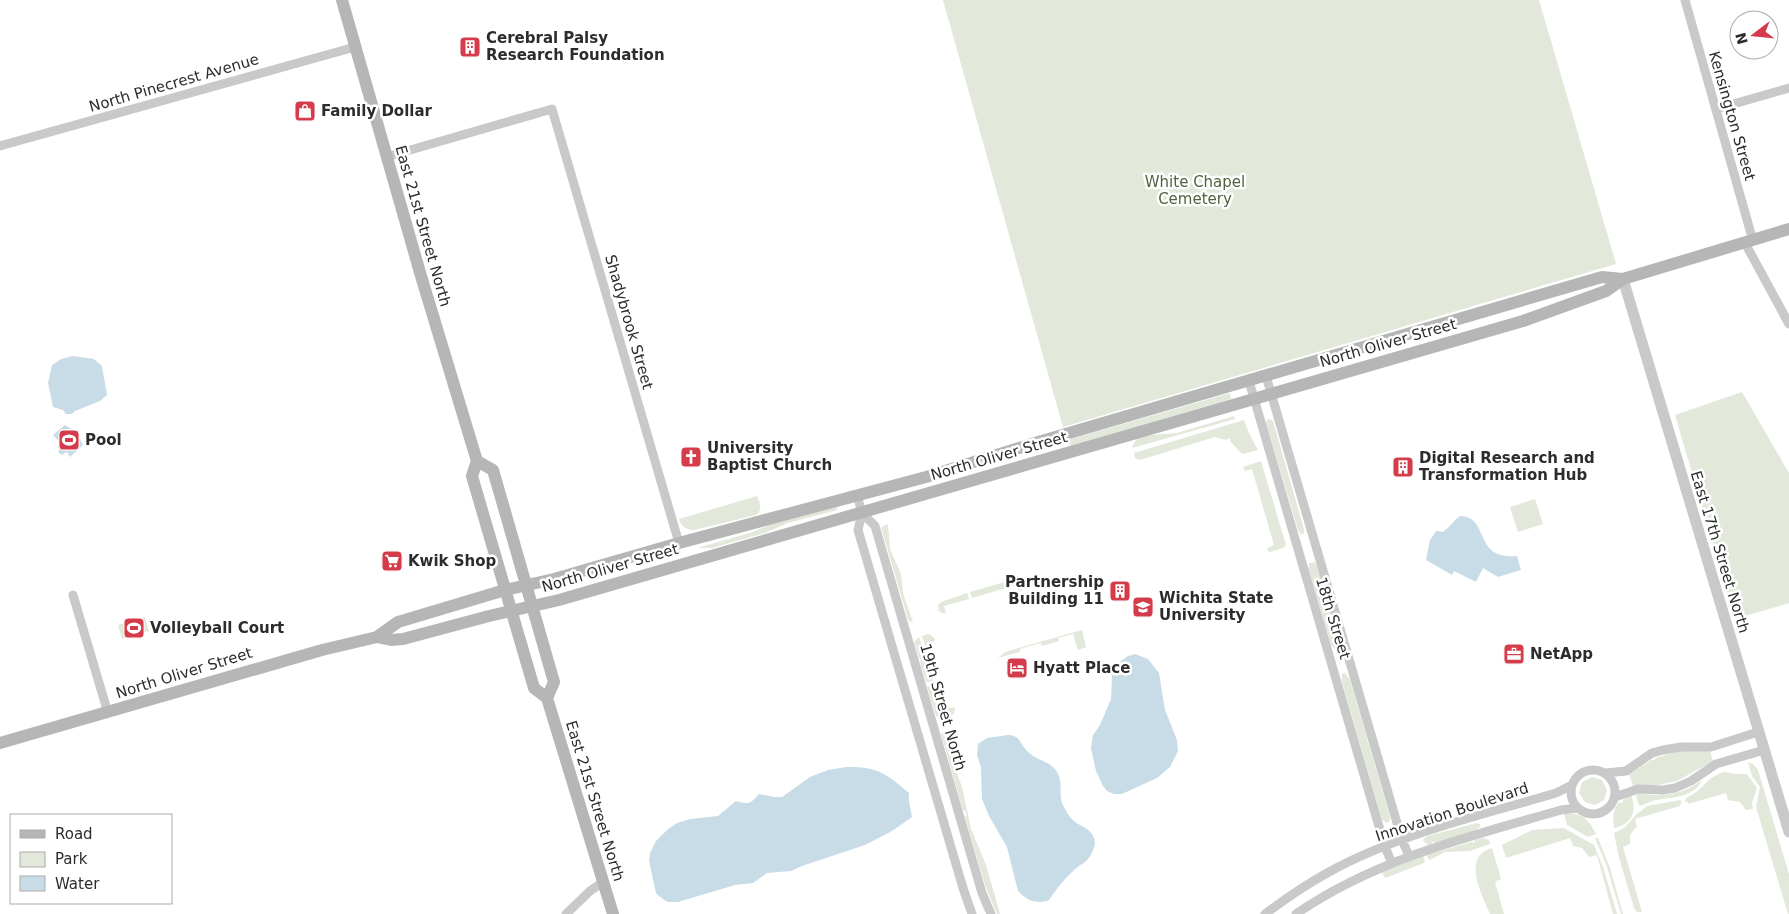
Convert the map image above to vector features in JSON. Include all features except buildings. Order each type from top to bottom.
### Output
[{"type":"main road","name":"East 21st Street North","points":[[342,0],[386,157],[477,461],[472,476],[511,611],[534,688],[547,698],[613,914]]},
{"type":"main road","name":"North Oliver Street","points":[[0,743],[290,659],[377,636],[398,622],[505,590],[554,579],[857,494],[926,477],[1035,443],[1602,278],[1623,279],[1789,229]]},
{"type":"main road","name":"North Oliver Street","points":[[377,636],[391,640],[403,640],[559,600],[1523,321],[1606,292],[1623,279]]},
{"type":"main road","name":"East 21st Street North","points":[[477,461],[493,470],[554,682],[547,698]]},
{"type":"street","name":"Kensington Street","points":[[1684,0],[1716,109],[1749,242],[1789,324]]},
{"type":"street","name":"North Pinecrest Avenue","points":[[0,146],[355,47]]},
{"type":"street","points":[[1716,109],[1789,88]]},
{"type":"street","name":"Shadybrook Street","points":[[386,157],[552,109],[679,543]]},
{"type":"street","name":"East 17th Street North","points":[[1623,279],[1789,832]]},
{"type":"street","name":"18th Street","points":[[1266,376],[1402,840],[1409,856]]},
{"type":"street","name":"18th Street","points":[[1249,381],[1385,847],[1392,863]]},
{"type":"street","name":"19th Street North","points":[[857,494],[862,513],[874,526],[982,893],[991,914]]},
{"type":"street","name":"19th Street North","points":[[862,513],[858,530],[962,888],[972,914]]},
{"type":"street","points":[[73,595],[108,713]]},
{"type":"street","name":"Innovation Boulevard","points":[[1265,914],[1329,872],[1402,840],[1555,793],[1572,785],[1580,774],[1586,770],[1600,770],[1606,773],[1622,772],[1632,768],[1652,753],[1681,747],[1711,747],[1758,732]]},
{"type":"street","name":"Innovation Boulevard","points":[[1296,914],[1340,886],[1424,850],[1561,810],[1578,808],[1588,814],[1599,813],[1608,808],[1615,797],[1624,792],[1638,789],[1663,790],[1675,788],[1691,781],[1716,764],[1764,750]]},
{"type":"street","points":[[1606,773],[1613,781],[1615,797]]},
{"type":"street","points":[[1572,785],[1572,797],[1578,808]]},
{"type":"street","points":[[566,914],[590,891],[603,882]]},
{"type":"green space","name":"White Chapel Cemetery","points":[[943,0],[1539,0],[1616,264],[1063,427]]},
{"type":"green space","points":[[1742,392],[1789,473],[1789,603],[1735,619],[1675,415]]},
{"type":"green space","points":[[1230,393],[1231,399],[1070,446],[1068,440]]},
{"type":"green space","points":[[1234,416],[1235,419],[1132,448],[1137,439],[1152,435],[1177,433]]},
{"type":"green space","points":[[1270,419],[1273,421],[1304,529],[1304,534],[1301,535],[1266,423]]},
{"type":"green space","points":[[1244,420],[1258,450],[1242,454],[1229,438],[1226,440],[1215,437],[1140,460],[1135,458],[1134,453]]},
{"type":"green space","points":[[1261,461],[1286,545],[1283,548],[1270,552],[1267,550],[1268,548],[1274,545],[1252,469],[1245,471],[1243,467]]},
{"type":"green space","points":[[757,496],[760,509],[756,515],[694,530],[684,527],[679,519]]},
{"type":"green space","points":[[1535,499],[1543,524],[1518,532],[1510,507]]},
{"type":"green space","points":[[837,507],[837,510],[788,523],[765,533],[712,548],[697,548],[750,533],[769,525]]},
{"type":"green space","points":[[888,524],[890,549],[901,574],[903,593],[913,622],[908,619],[881,527]]},
{"type":"green space","points":[[1313,561],[1317,565],[1339,640],[1337,651],[1331,645],[1309,570],[1309,563],[1313,563]]},
{"type":"green space","points":[[1044,576],[1049,579],[1051,585],[1035,590],[1033,581]]},
{"type":"green space","points":[[1015,579],[1023,583],[1023,589],[1019,592],[1016,585],[972,598],[970,592]]},
{"type":"green space","points":[[967,593],[969,599],[944,606],[946,613],[939,611],[938,605],[941,602]]},
{"type":"green space","name":"Volleyball Court","points":[[145,617],[149,631],[122,639],[118,625]]},
{"type":"green space","points":[[1082,630],[1086,647],[1078,650],[1073,634],[1058,638],[1059,641],[1042,646],[1041,643],[1020,649],[1020,652],[998,658],[1005,652]]},
{"type":"green space","points":[[928,634],[935,639],[935,641],[929,643],[933,655],[931,656],[932,659],[934,658],[939,675],[935,677],[922,636]]},
{"type":"green space","points":[[919,637],[933,679],[932,681],[926,682],[920,663],[921,659],[914,642]]},
{"type":"green space","points":[[1345,672],[1350,680],[1390,817],[1390,821],[1387,823],[1382,820],[1342,682],[1342,673],[1345,674]]},
{"type":"green space","points":[[940,679],[949,708],[955,707],[954,714],[945,717],[936,680]]},
{"type":"green space","points":[[933,685],[942,718],[936,716],[927,687]]},
{"type":"green space","points":[[944,730],[950,754],[962,787],[971,829],[986,865],[1000,914],[997,914],[985,885],[965,817],[967,815],[963,810],[941,734]]},
{"type":"green space","points":[[1680,751],[1710,751],[1713,761],[1677,781],[1658,785],[1633,786],[1629,774],[1655,760],[1655,758]]},
{"type":"green space","points":[[1748,762],[1753,764],[1758,770],[1789,874],[1789,914],[1756,807],[1760,787],[1752,776]]},
{"type":"green space","points":[[1724,772],[1747,774],[1757,788],[1752,803],[1753,809],[1746,810],[1740,802],[1728,800],[1726,793],[1688,804],[1688,802],[1685,802],[1686,798],[1697,792],[1713,777]]},
{"type":"green space","points":[[1592,777],[1602,780],[1607,790],[1604,800],[1595,805],[1585,802],[1579,793],[1582,782]]},
{"type":"green space","points":[[1702,780],[1691,792],[1683,795],[1649,802],[1641,806],[1638,804],[1636,794],[1657,795],[1677,793]]},
{"type":"green space","points":[[1631,795],[1634,806],[1632,816],[1625,824],[1614,828],[1615,808],[1619,802],[1622,803],[1624,799]]},
{"type":"green space","points":[[1680,800],[1682,803],[1680,806],[1635,819],[1637,826],[1630,835],[1630,844],[1623,847],[1642,912],[1637,912],[1634,908],[1619,858],[1614,833],[1624,828],[1647,806]]},
{"type":"green space","points":[[1564,814],[1580,815],[1590,824],[1596,834],[1588,837],[1567,825]]},
{"type":"green space","points":[[1477,823],[1480,824],[1480,827],[1472,832],[1436,843],[1432,842],[1432,844],[1428,845],[1423,840],[1427,836]]},
{"type":"green space","points":[[1564,828],[1594,845],[1603,867],[1617,914],[1613,914],[1597,855],[1589,857],[1582,848],[1573,846],[1570,838],[1506,858],[1502,845],[1532,830]]},
{"type":"green space","points":[[1483,838],[1489,840],[1490,844],[1470,851],[1445,852],[1430,860],[1428,859],[1427,855],[1471,842],[1474,843],[1475,840]]},
{"type":"green space","points":[[1595,838],[1598,838],[1610,868],[1623,914],[1621,914],[1607,867]]},
{"type":"green space","points":[[1492,848],[1501,879],[1495,882],[1504,914],[1490,914],[1476,877],[1477,859],[1483,852]]},
{"type":"green space","points":[[1423,856],[1424,863],[1385,878],[1382,872]]},
{"type":"water","points":[[73,356],[94,359],[102,366],[107,395],[100,401],[72,414],[66,414],[63,410],[53,407],[48,383],[52,365],[61,359]]},
{"type":"water","name":"Pool","points":[[65,425],[76,432],[83,445],[70,457],[67,452],[61,455],[58,451],[63,446],[53,435]]},
{"type":"water","points":[[1460,516],[1470,518],[1476,523],[1487,545],[1493,552],[1517,556],[1521,570],[1498,577],[1483,568],[1476,582],[1454,571],[1452,575],[1426,560],[1430,540],[1436,531],[1443,532]]},
{"type":"water","points":[[1135,654],[1148,659],[1159,673],[1165,710],[1177,740],[1178,751],[1170,767],[1157,778],[1122,794],[1114,794],[1107,791],[1103,786],[1096,771],[1091,748],[1093,735],[1100,725],[1111,699],[1112,674],[1122,660]]},
{"type":"water","points":[[1008,735],[1017,738],[1031,755],[1055,769],[1060,780],[1061,797],[1066,811],[1073,820],[1090,831],[1095,842],[1093,851],[1087,860],[1070,873],[1049,900],[1045,901],[1032,901],[1018,891],[1007,847],[989,816],[982,799],[981,768],[977,755],[978,744],[987,738]]},
{"type":"water","points":[[846,767],[866,768],[888,776],[909,793],[912,817],[892,831],[865,845],[791,871],[767,873],[753,883],[735,885],[678,902],[668,902],[656,893],[649,861],[650,853],[656,841],[677,823],[690,819],[718,816],[736,801],[749,803],[759,794],[782,797],[810,777],[828,770]]},
{"type":"place","name":"Cerebral Palsy Research Foundation","points":[[470,47]]},
{"type":"place","name":"Family Dollar","points":[[305,111]]},
{"type":"place","name":"Pool","points":[[69,440]]},
{"type":"place","name":"University Baptist Church","points":[[691,457]]},
{"type":"place","name":"Digital Research and Transformation Hub","points":[[1403,467]]},
{"type":"place","name":"Kwik Shop","points":[[392,561]]},
{"type":"place","name":"Partnership Building 11","points":[[1120,591]]},
{"type":"place","name":"Wichita State University","points":[[1143,607]]},
{"type":"place","name":"Volleyball Court","points":[[134,628]]},
{"type":"place","name":"NetApp","points":[[1514,654]]},
{"type":"place","name":"Hyatt Place","points":[[1017,668]]}]
